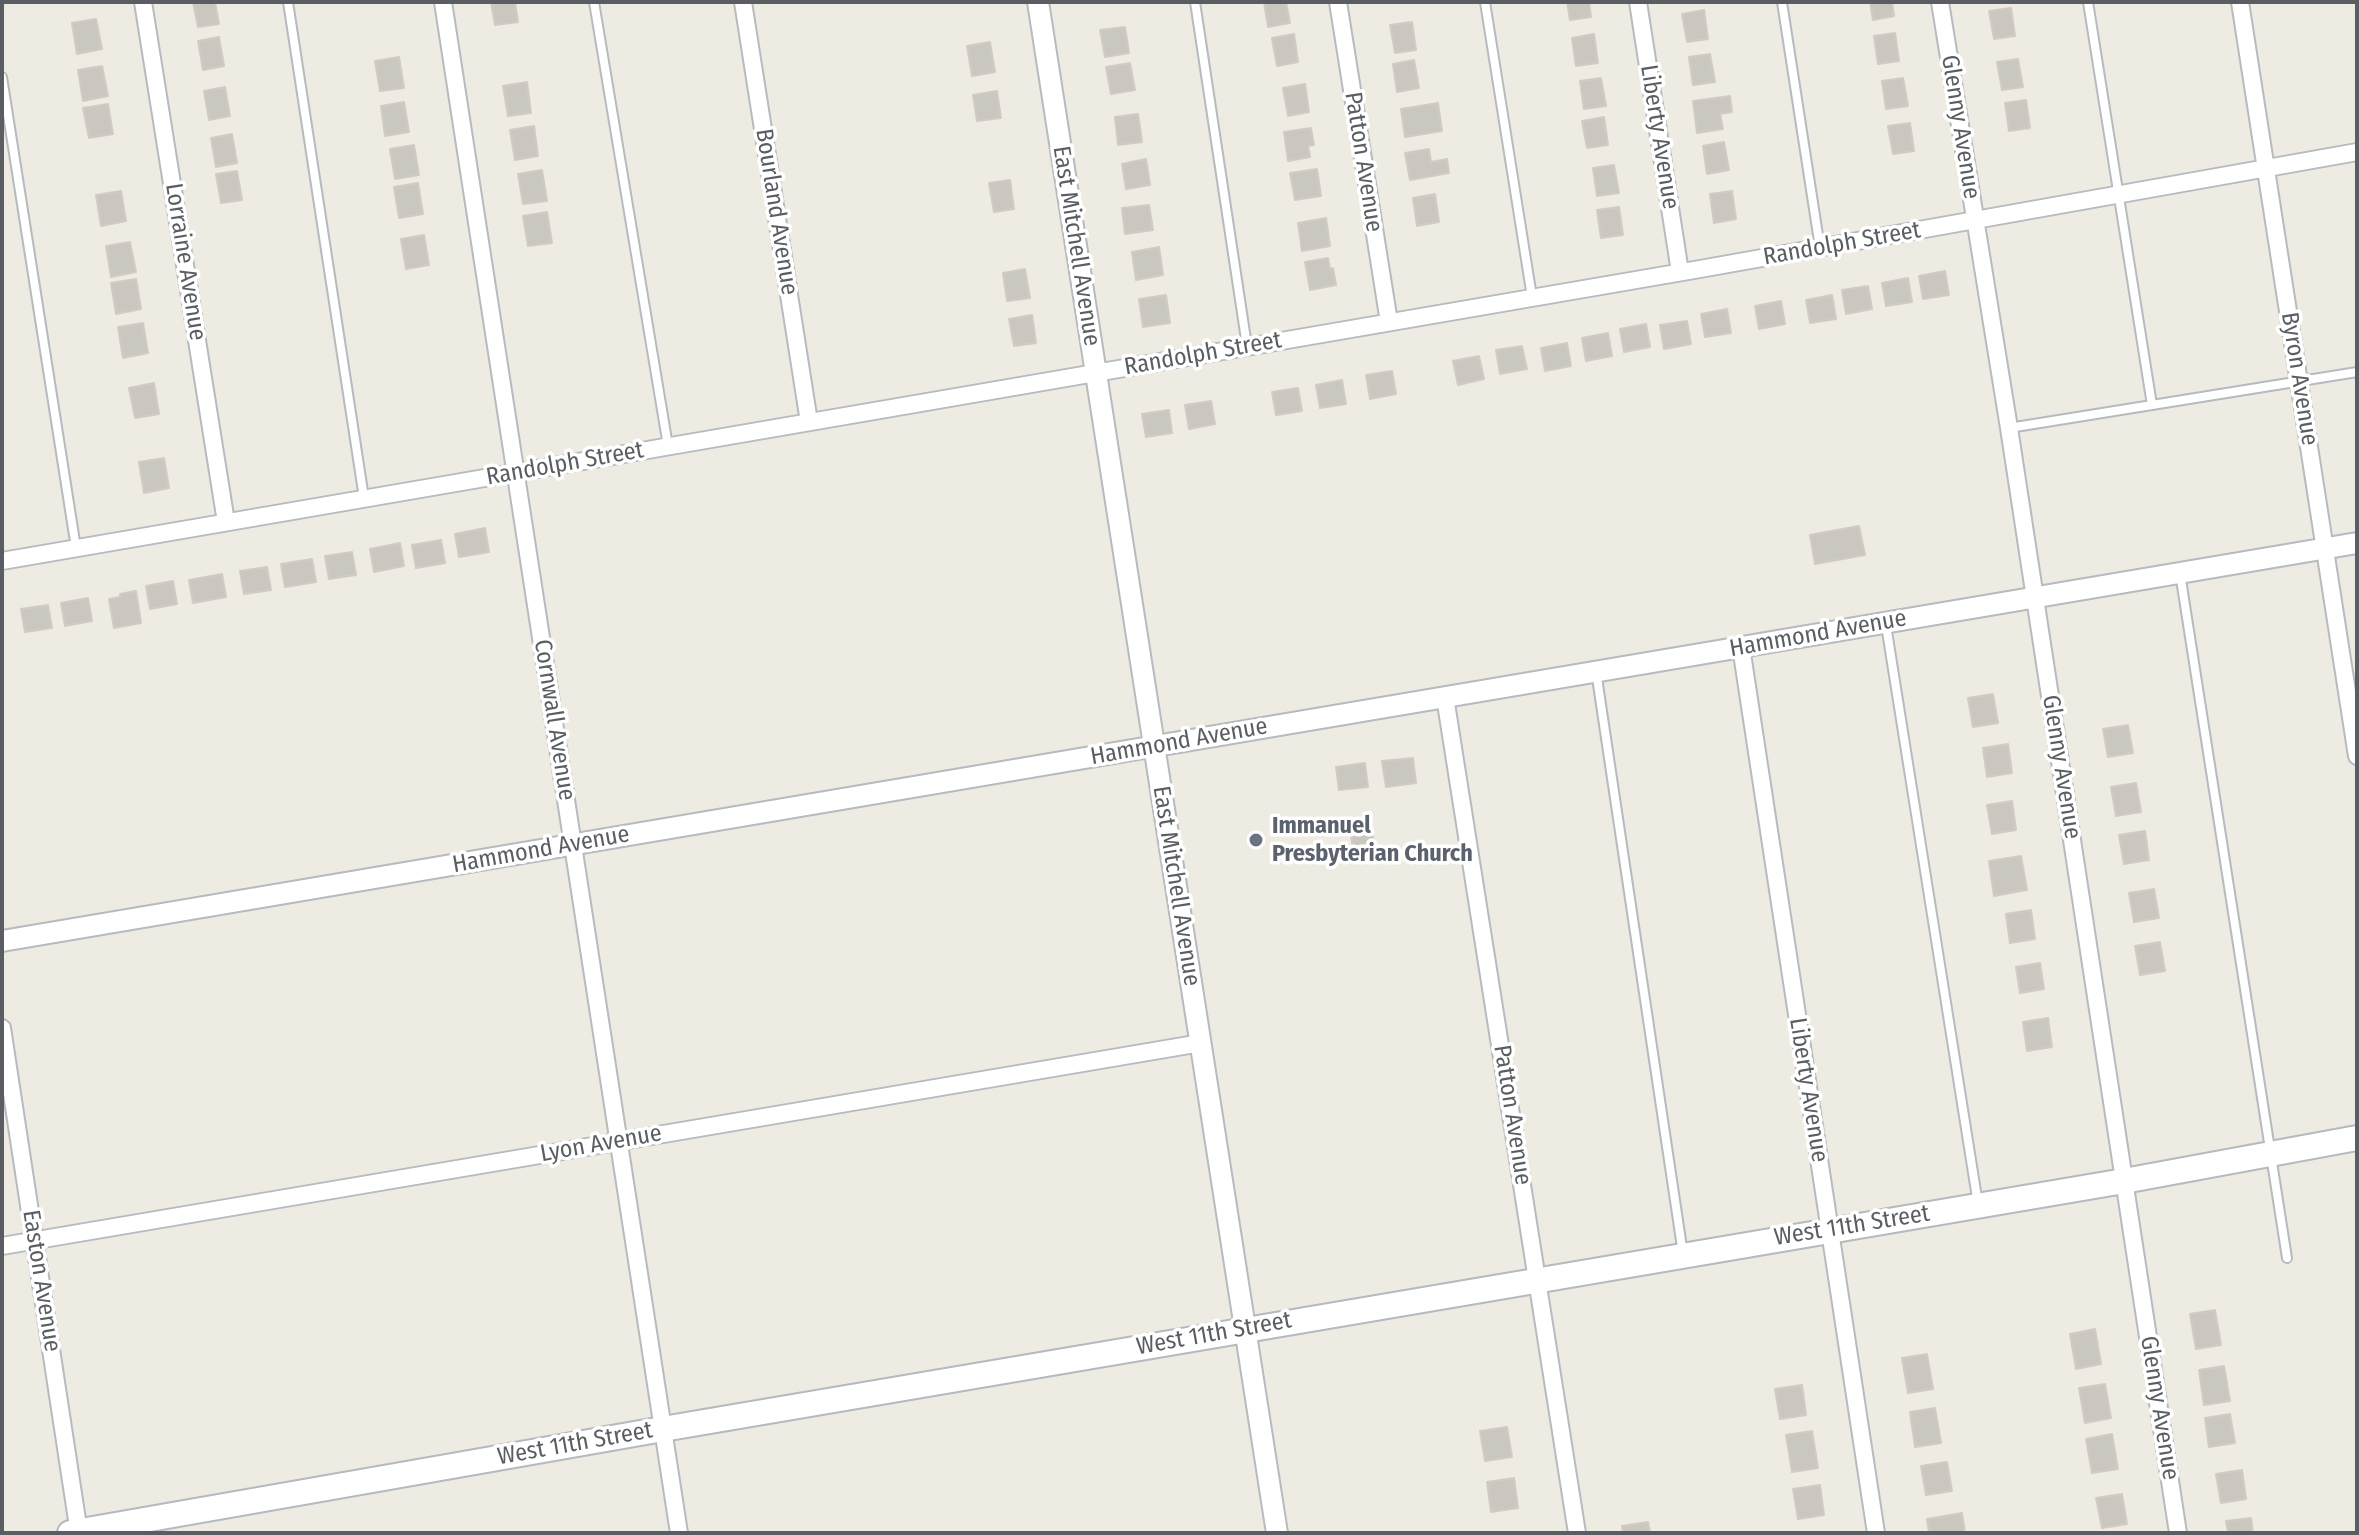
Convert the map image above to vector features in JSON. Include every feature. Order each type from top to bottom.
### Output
[{"type":"main road","name":"West 11th Street","points":[[76,1533],[663,1429],[2124,1181],[2357,1138]]},
{"type":"street","name":"Lorraine Avenue","points":[[143,2],[226,522]]},
{"type":"street","name":"Cornwall Avenue","points":[[443,2],[679,1533]]},
{"type":"street","name":"Bourland Avenue","points":[[743,2],[809,422]]},
{"type":"street","name":"East Mitchell Avenue","points":[[1038,2],[1277,1533]]},
{"type":"street","name":"Patton Avenue","points":[[1338,2],[1389,322]]},
{"type":"street","name":"Liberty Avenue","points":[[1638,2],[1680,272]]},
{"type":"street","name":"Glenny Avenue","points":[[1940,2],[2009,428],[2178,1533]]},
{"type":"street","name":"Byron Avenue","points":[[2240,2],[2357,756]]},
{"type":"street","name":"Randolph Street","points":[[2,561],[1820,248],[2357,152]]},
{"type":"street","name":"Hammond Avenue","points":[[2,941],[2357,543]]},
{"type":"street","name":"Liberty Avenue","points":[[1741,647],[1876,1533]]},
{"type":"street","name":"Patton Avenue","points":[[1445,697],[1577,1533]]},
{"type":"street","name":"Easton Avenue","points":[[2,1028],[76,1533]]},
{"type":"street","name":"Lyon Avenue","points":[[2,1246],[1201,1043]]},
{"type":"lane","points":[[288,2],[364,498]]},
{"type":"lane","points":[[594,2],[668,446]]},
{"type":"lane","points":[[1195,2],[1247,346]]},
{"type":"lane","points":[[1485,2],[1532,297]]},
{"type":"lane","points":[[1782,2],[1820,248]]},
{"type":"lane","points":[[2088,2],[2152,405]]},
{"type":"lane","points":[[2,77],[76,548]]},
{"type":"lane","points":[[2009,428],[2357,372]]},
{"type":"lane","points":[[2180,573],[2287,1258]]},
{"type":"lane","points":[[1885,622],[1978,1205]]},
{"type":"lane","points":[[1596,670],[1683,1254]]},
{"type":"building","points":[[193,2],[215,2],[219,24],[198,27]]},
{"type":"building","points":[[491,2],[515,2],[518,22],[495,25]]},
{"type":"building","points":[[1264,2],[1286,2],[1290,23],[1268,27]]},
{"type":"building","points":[[1567,2],[1589,2],[1591,17],[1570,20]]},
{"type":"building","points":[[1870,2],[1892,2],[1894,16],[1873,20]]},
{"type":"building","points":[[2011,8],[2015,36],[1994,39],[1989,11]]},
{"type":"building","points":[[1704,10],[1708,39],[1687,42],[1682,14]]},
{"type":"building","points":[[96,19],[102,49],[77,54],[72,23]]},
{"type":"building","points":[[1412,22],[1416,50],[1395,53],[1390,25]]},
{"type":"building","points":[[1125,27],[1129,53],[1105,57],[1100,30]]},
{"type":"building","points":[[1895,33],[1899,61],[1878,64],[1874,36]]},
{"type":"building","points":[[1294,34],[1298,62],[1277,66],[1272,38]]},
{"type":"building","points":[[1594,34],[1598,63],[1576,66],[1572,38]]},
{"type":"building","points":[[219,37],[224,66],[203,70],[198,41]]},
{"type":"building","points":[[990,42],[995,72],[972,76],[967,46]]},
{"type":"building","points":[[1710,54],[1715,82],[1693,85],[1689,57]]},
{"type":"building","points":[[399,57],[404,88],[380,91],[375,61]]},
{"type":"building","points":[[2018,59],[2023,87],[2002,90],[1997,62]]},
{"type":"building","points":[[1414,60],[1419,88],[1397,92],[1393,64]]},
{"type":"building","points":[[1130,63],[1135,90],[1111,94],[1106,67]]},
{"type":"building","points":[[102,66],[108,96],[83,101],[78,70]]},
{"type":"building","points":[[1601,78],[1606,106],[1584,109],[1580,81]]},
{"type":"building","points":[[1903,78],[1908,106],[1886,109],[1882,81]]},
{"type":"building","points":[[527,82],[531,113],[508,116],[503,86]]},
{"type":"building","points":[[1305,84],[1309,112],[1288,116],[1283,88]]},
{"type":"building","points":[[225,87],[230,116],[209,120],[204,91]]},
{"type":"building","points":[[997,91],[1001,118],[977,121],[973,95]]},
{"type":"building","points":[[1730,96],[1732,112],[1720,114],[1723,129],[1697,133],[1693,101]]},
{"type":"building","points":[[2026,100],[2030,128],[2009,131],[2005,103]]},
{"type":"building","points":[[404,102],[409,132],[385,136],[381,106]]},
{"type":"building","points":[[1438,103],[1442,131],[1405,137],[1401,109]]},
{"type":"building","points":[[108,104],[113,134],[89,138],[83,108]]},
{"type":"building","points":[[1138,114],[1142,142],[1118,145],[1115,117]]},
{"type":"building","points":[[1604,117],[1608,145],[1587,148],[1582,121]]},
{"type":"building","points":[[1910,123],[1914,151],[1893,154],[1888,126]]},
{"type":"building","points":[[534,126],[538,156],[515,160],[510,130]]},
{"type":"building","points":[[1311,128],[1314,145],[1308,146],[1310,157],[1288,161],[1284,132]]},
{"type":"building","points":[[232,134],[237,163],[216,167],[211,138]]},
{"type":"building","points":[[1724,142],[1729,170],[1707,174],[1703,146]]},
{"type":"building","points":[[414,145],[419,175],[395,179],[390,149]]},
{"type":"building","points":[[1429,149],[1431,162],[1447,159],[1449,173],[1410,180],[1405,153]]},
{"type":"building","points":[[1146,159],[1150,185],[1126,189],[1122,164]]},
{"type":"building","points":[[1614,165],[1619,193],[1597,196],[1593,168]]},
{"type":"building","points":[[1317,169],[1321,196],[1295,200],[1290,173]]},
{"type":"building","points":[[542,170],[547,201],[523,204],[518,174]]},
{"type":"building","points":[[237,171],[242,200],[221,203],[216,174]]},
{"type":"building","points":[[1010,180],[1014,209],[994,212],[989,183]]},
{"type":"building","points":[[418,183],[423,214],[399,218],[394,187]]},
{"type":"building","points":[[121,191],[126,221],[101,226],[96,195]]},
{"type":"building","points":[[1732,191],[1736,219],[1714,223],[1710,194]]},
{"type":"building","points":[[1435,194],[1439,222],[1417,226],[1413,198]]},
{"type":"building","points":[[1149,205],[1153,230],[1125,234],[1122,208]]},
{"type":"building","points":[[1619,207],[1623,235],[1601,238],[1597,210]]},
{"type":"building","points":[[547,212],[552,243],[528,246],[523,216]]},
{"type":"building","points":[[1326,218],[1330,246],[1302,251],[1298,223]]},
{"type":"building","points":[[424,235],[429,265],[406,269],[401,239]]},
{"type":"building","points":[[130,242],[136,272],[111,277],[106,246]]},
{"type":"building","points":[[1159,247],[1163,275],[1136,280],[1132,252]]},
{"type":"building","points":[[1328,258],[1336,285],[1310,290],[1305,262]]},
{"type":"building","points":[[1025,269],[1030,298],[1007,301],[1003,273]]},
{"type":"building","points":[[1945,271],[1949,295],[1923,299],[1919,276]]},
{"type":"building","points":[[1908,278],[1912,302],[1886,306],[1882,283]]},
{"type":"building","points":[[136,279],[141,309],[116,314],[111,283]]},
{"type":"building","points":[[1868,286],[1872,309],[1846,314],[1842,290]]},
{"type":"building","points":[[1166,295],[1170,323],[1143,327],[1139,299]]},
{"type":"building","points":[[1832,295],[1836,319],[1810,323],[1806,300]]},
{"type":"building","points":[[1781,301],[1785,324],[1759,329],[1755,306]]},
{"type":"building","points":[[1727,309],[1731,333],[1705,337],[1701,314]]},
{"type":"building","points":[[1032,315],[1036,343],[1014,346],[1009,319]]},
{"type":"building","points":[[1687,321],[1691,344],[1664,349],[1660,325]]},
{"type":"building","points":[[143,323],[148,353],[123,358],[118,327]]},
{"type":"building","points":[[1646,324],[1650,347],[1624,352],[1620,329]]},
{"type":"building","points":[[1608,333],[1612,356],[1586,361],[1582,338]]},
{"type":"building","points":[[1567,343],[1571,366],[1545,371],[1541,348]]},
{"type":"building","points":[[1522,346],[1527,369],[1500,374],[1496,350]]},
{"type":"building","points":[[1479,356],[1484,379],[1458,385],[1453,361]]},
{"type":"building","points":[[1392,371],[1396,394],[1370,399],[1366,375]]},
{"type":"building","points":[[1342,380],[1346,404],[1320,408],[1316,385]]},
{"type":"building","points":[[154,383],[159,414],[135,418],[129,388]]},
{"type":"building","points":[[1298,388],[1302,411],[1276,415],[1272,392]]},
{"type":"building","points":[[1211,401],[1215,424],[1189,429],[1185,405]]},
{"type":"building","points":[[1169,410],[1172,433],[1146,437],[1142,414]]},
{"type":"building","points":[[164,458],[169,488],[144,493],[139,462]]},
{"type":"building","points":[[1859,526],[1865,555],[1815,564],[1810,535]]},
{"type":"building","points":[[485,528],[489,552],[459,557],[455,534]]},
{"type":"building","points":[[441,540],[445,563],[416,568],[412,545]]},
{"type":"building","points":[[400,543],[404,566],[374,572],[370,549]]},
{"type":"building","points":[[352,552],[356,575],[329,579],[325,556]]},
{"type":"building","points":[[312,559],[316,582],[285,587],[281,564]]},
{"type":"building","points":[[267,567],[271,590],[244,594],[240,571]]},
{"type":"building","points":[[222,574],[226,597],[193,603],[189,580]]},
{"type":"building","points":[[173,581],[177,604],[150,609],[146,586]]},
{"type":"building","points":[[136,591],[141,623],[114,628],[109,599]]},
{"type":"building","points":[[88,598],[92,621],[65,626],[61,603]]},
{"type":"building","points":[[48,605],[52,628],[25,632],[21,609]]},
{"type":"building","points":[[1993,694],[1998,723],[1973,727],[1968,698]]},
{"type":"building","points":[[2128,725],[2133,753],[2108,757],[2103,729]]},
{"type":"building","points":[[2008,744],[2012,773],[1987,777],[1983,748]]},
{"type":"building","points":[[1413,758],[1416,783],[1386,787],[1382,761]]},
{"type":"building","points":[[1365,763],[1368,787],[1339,790],[1336,767]]},
{"type":"building","points":[[2136,783],[2141,812],[2116,816],[2111,787]]},
{"type":"building","points":[[2012,801],[2016,830],[1992,834],[1987,805]]},
{"type":"building","points":[[1370,821],[1374,843],[1353,847],[1349,825]]},
{"type":"building","points":[[2145,831],[2149,860],[2124,864],[2119,835]]},
{"type":"building","points":[[2021,856],[2027,890],[1994,896],[1989,861]]},
{"type":"building","points":[[2154,889],[2159,918],[2134,922],[2129,893]]},
{"type":"building","points":[[2031,910],[2035,939],[2010,943],[2006,914]]},
{"type":"building","points":[[2160,942],[2165,971],[2140,975],[2135,946]]},
{"type":"building","points":[[2040,963],[2044,989],[2020,993],[2016,967]]},
{"type":"building","points":[[2048,1018],[2052,1047],[2027,1051],[2023,1022]]},
{"type":"building","points":[[2215,1310],[2221,1345],[2196,1349],[2190,1314]]},
{"type":"building","points":[[2095,1329],[2101,1364],[2076,1369],[2070,1334]]},
{"type":"building","points":[[1927,1354],[1933,1389],[1908,1393],[1902,1358]]},
{"type":"building","points":[[2224,1366],[2230,1401],[2204,1405],[2199,1370]]},
{"type":"building","points":[[2105,1384],[2111,1418],[2085,1423],[2079,1388]]},
{"type":"building","points":[[1802,1385],[1806,1415],[1780,1419],[1775,1389]]},
{"type":"building","points":[[1935,1408],[1941,1443],[1915,1447],[1910,1412]]},
{"type":"building","points":[[2230,1414],[2235,1443],[2209,1447],[2205,1418]]},
{"type":"building","points":[[1507,1427],[1512,1457],[1485,1461],[1480,1431]]},
{"type":"building","points":[[1812,1431],[1818,1468],[1792,1472],[1786,1435]]},
{"type":"building","points":[[2112,1434],[2118,1469],[2092,1473],[2086,1439]]},
{"type":"building","points":[[1947,1462],[1952,1491],[1926,1495],[1921,1466]]},
{"type":"building","points":[[2242,1470],[2246,1499],[2221,1503],[2216,1474]]},
{"type":"building","points":[[1514,1478],[1518,1508],[1491,1512],[1487,1482]]},
{"type":"building","points":[[1820,1485],[1824,1515],[1798,1519],[1793,1489]]},
{"type":"building","points":[[2122,1494],[2127,1524],[2102,1528],[2096,1498]]},
{"type":"building","points":[[1962,1513],[1965,1533],[1929,1533],[1927,1519]]},
{"type":"building","points":[[2251,1518],[2253,1533],[2228,1533],[2226,1521]]},
{"type":"building","points":[[1648,1522],[1650,1533],[1623,1533],[1622,1526]]},
{"type":"place","name":"Immanuel Presbyterian Church","points":[[1256,840]]}]
